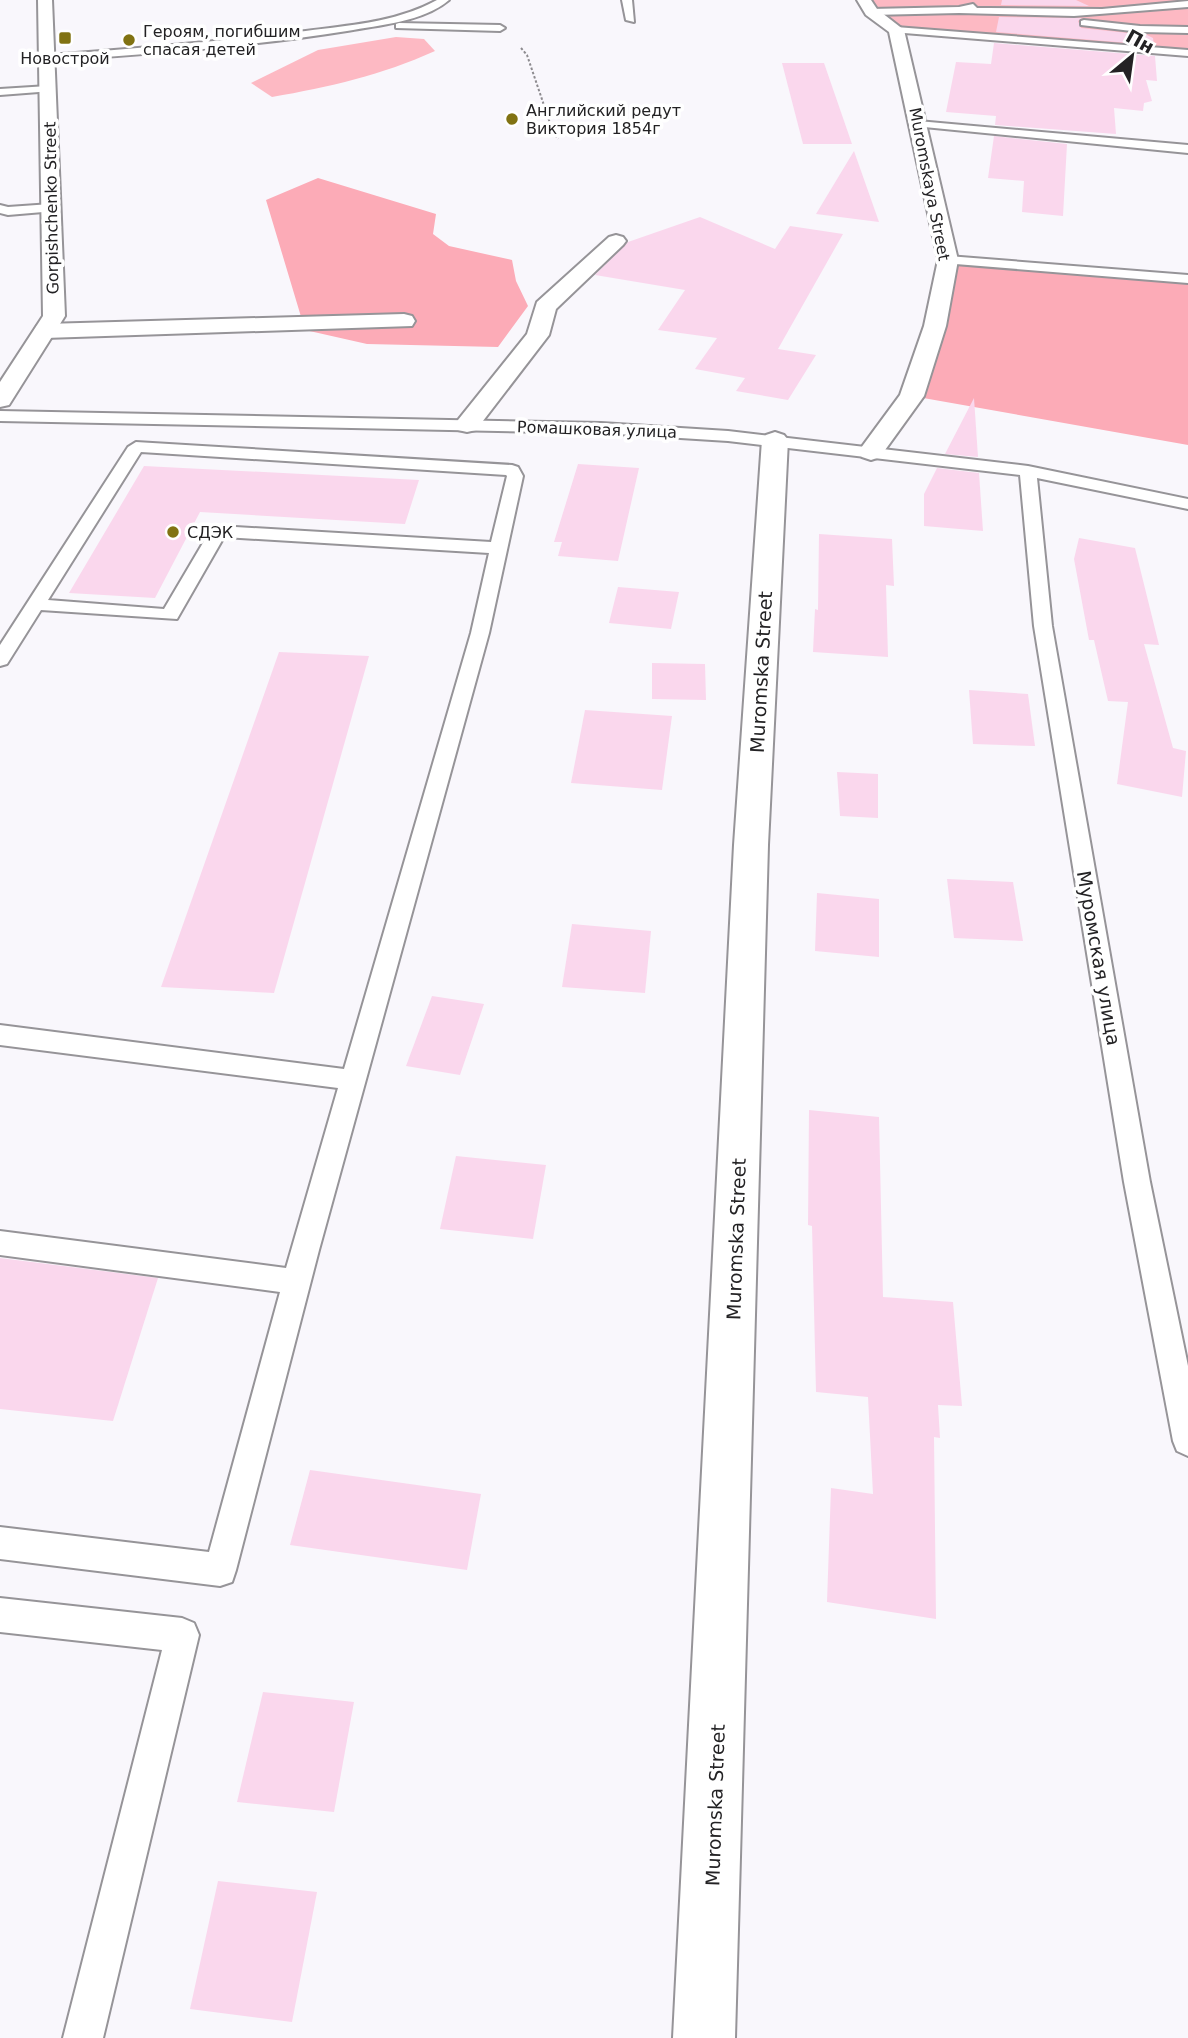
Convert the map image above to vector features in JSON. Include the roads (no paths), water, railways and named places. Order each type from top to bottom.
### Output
[{"type":"street","name":"Gorpishchenko Street","points":[[0,400],[54,316],[45,0]]},
{"type":"street","points":[[867,6],[896,30]]},
{"type":"street","name":"Muromskaya Street","points":[[871,452],[912,396],[935,326],[948,260],[896,30]]},
{"type":"street","points":[[467,425],[538,335],[545,307],[616,241]]},
{"type":"street","points":[[44,331],[404,321]]},
{"type":"street","name":"Muromska Street","points":[[704,2038],[710,1942],[751,845],[775,440]]},
{"type":"lane","points":[[47,58],[210,45],[363,26],[419,13],[440,5],[444,0]]},
{"type":"lane","points":[[627,0],[631,20]]},
{"type":"lane","points":[[959,10],[1008,0]]},
{"type":"lane","points":[[867,6],[1023,13],[1104,11],[1188,4]]},
{"type":"lane","points":[[1023,13],[1105,27],[1188,30]]},
{"type":"lane","points":[[363,26],[500,28]]},
{"type":"lane","points":[[896,30],[1188,53]]},
{"type":"lane","points":[[0,92],[48,89]]},
{"type":"lane","points":[[918,124],[1188,149]]},
{"type":"lane","points":[[0,209],[8,211],[51,208]]},
{"type":"lane","points":[[948,260],[1188,279]]},
{"type":"lane","name":"Ромашковая улица","points":[[0,416],[601,428],[775,440],[1028,471],[1188,504]]},
{"type":"lane","points":[[0,660],[136,447],[512,470],[515,476],[476,646],[297,1282],[220,1570],[0,1544]]},
{"type":"lane","name":"Муромская улица","points":[[1028,471],[1043,626],[1137,1182],[1188,1441]]},
{"type":"lane","points":[[35,604],[170,615],[219,531],[498,548]]},
{"type":"lane","points":[[0,1035],[353,1080]]},
{"type":"lane","points":[[0,1243],[297,1282]]},
{"type":"lane","points":[[0,1615],[182,1635],[83,2038]]},
{"type":"place","name":"Новострой","points":[[65,38]]},
{"type":"place","name":"Героям, погибшим спасая детей","points":[[129,40]]},
{"type":"place","name":"Английский редут Виктория 1854г","points":[[512,119]]},
{"type":"place","name":"СДЭК","points":[[173,532]]}]
